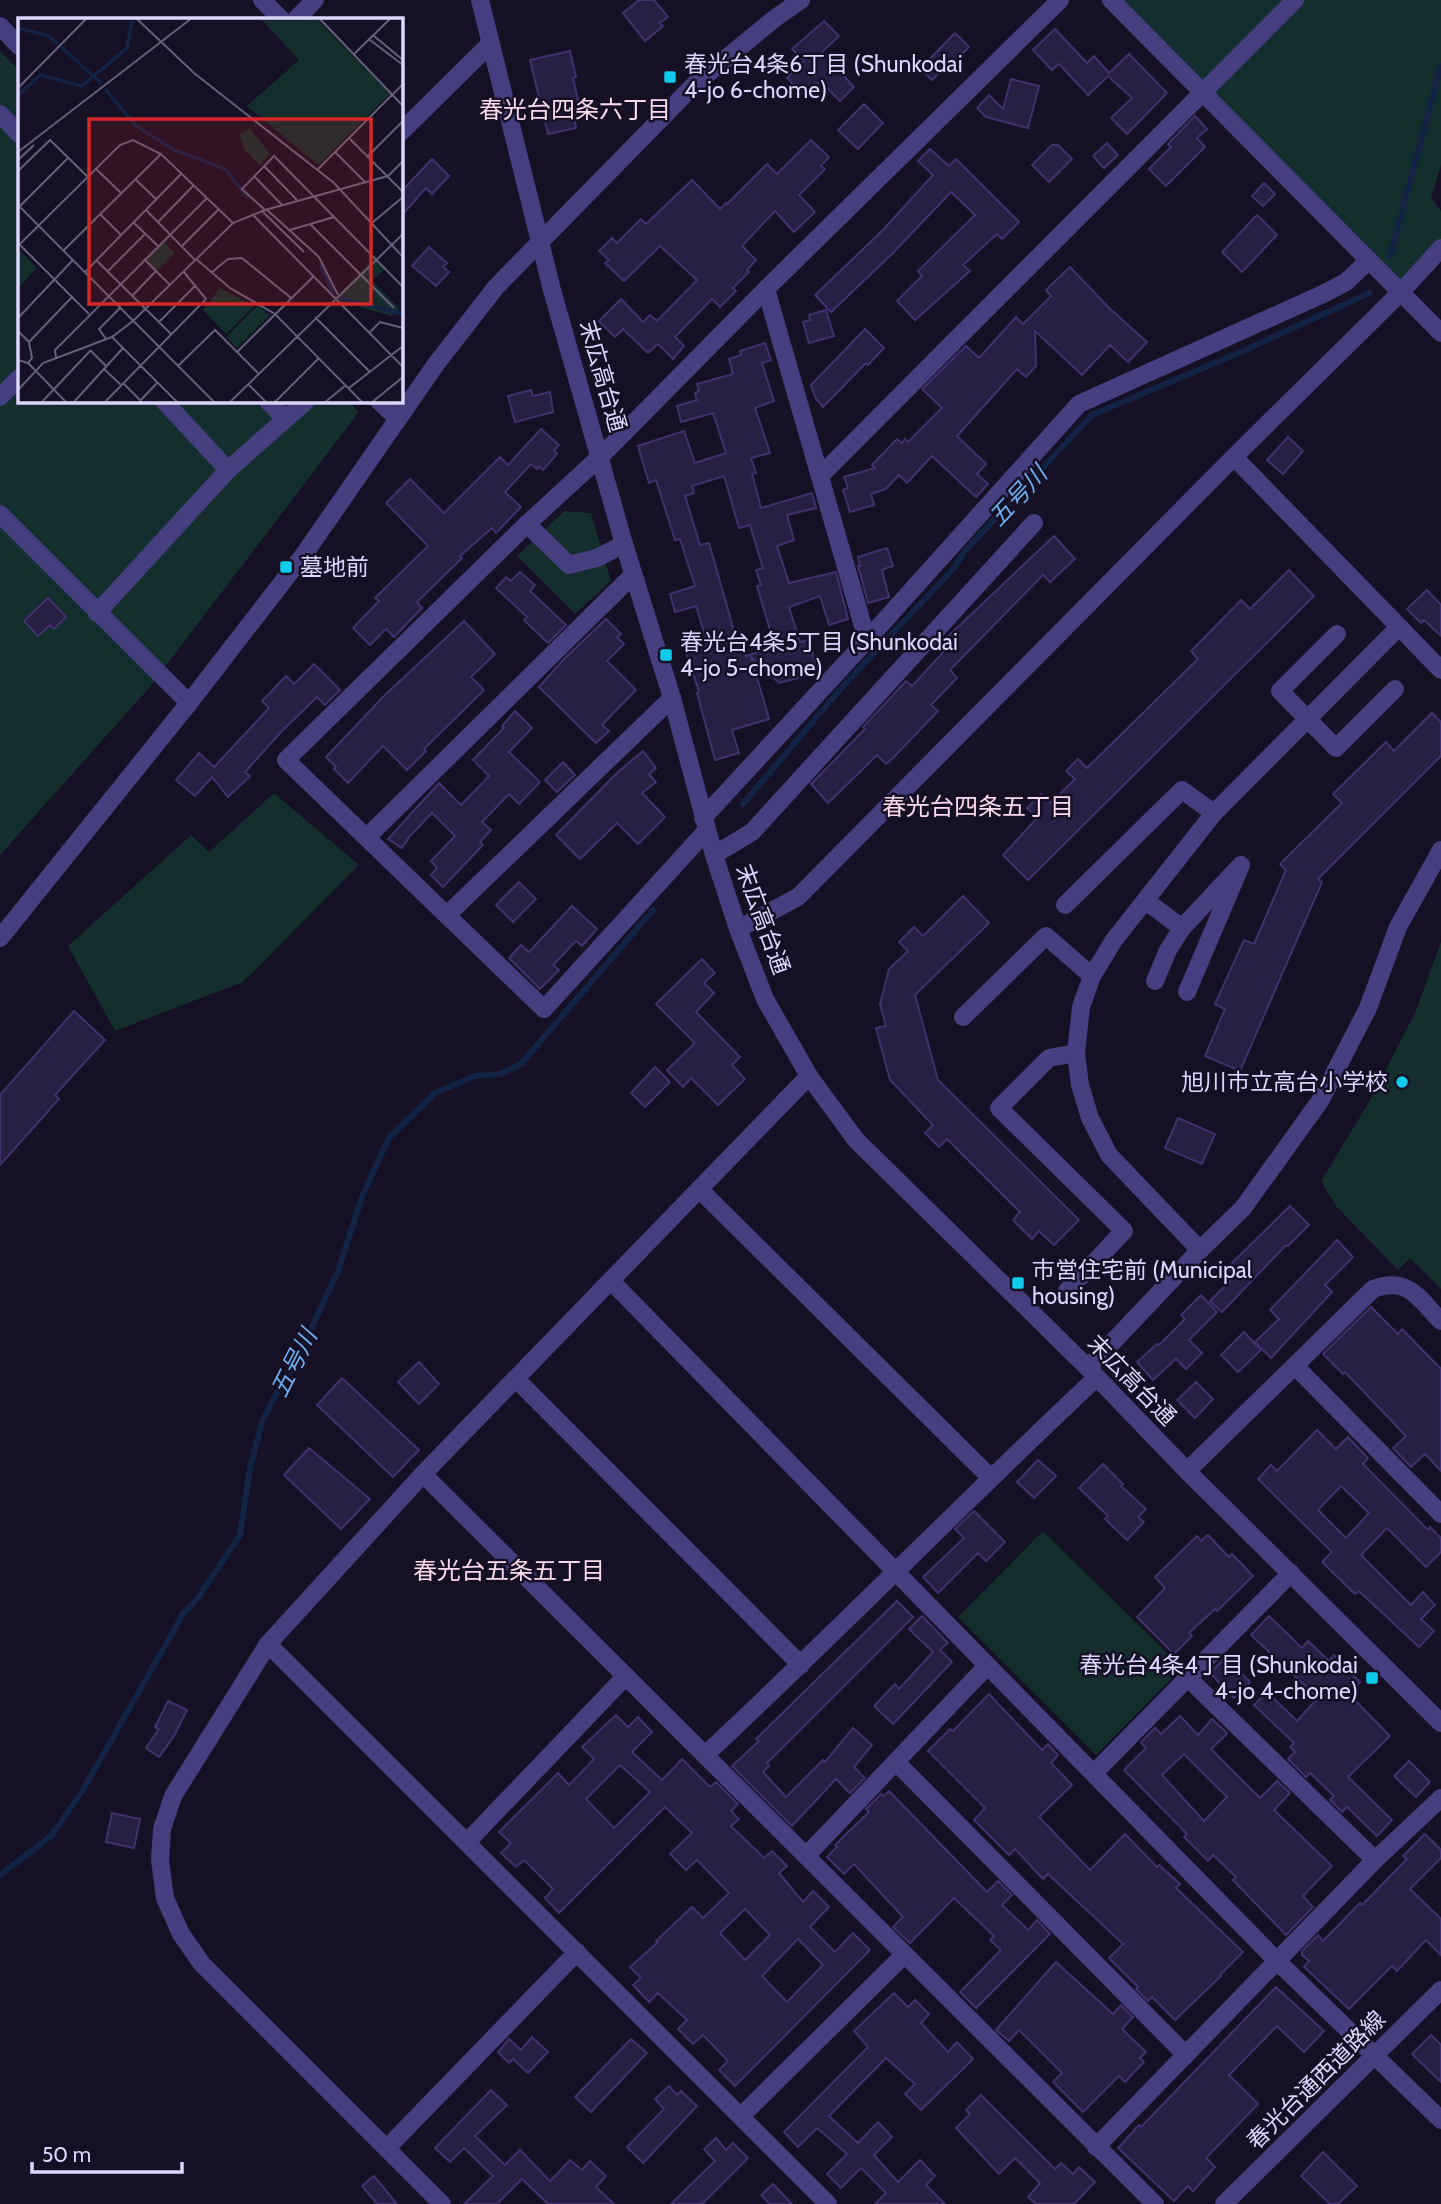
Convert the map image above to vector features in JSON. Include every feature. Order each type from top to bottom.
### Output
[{"type":"street","points":[[262,0],[280,18]]},
{"type":"street","points":[[297,18],[315,0]]},
{"type":"street","name":"末広高台通","points":[[480,0],[552,290],[624,544],[671,698],[714,855],[765,999],[810,1076],[856,1140],[1441,1723]]},
{"type":"street","points":[[0,938],[189,703],[305,553],[436,364],[496,287],[695,84],[801,0]]},
{"type":"street","points":[[1060,0],[766,289],[601,456],[527,524],[286,760],[544,1009],[867,640],[1079,404],[1323,294],[1346,282],[1369,260]]},
{"type":"street","points":[[1111,0],[1441,334]]},
{"type":"street","points":[[820,476],[1295,0]]},
{"type":"street","points":[[0,26],[18,45]]},
{"type":"street","points":[[402,131],[491,43]]},
{"type":"street","points":[[0,114],[18,133]]},
{"type":"street","points":[[738,929],[798,897],[1401,292],[1441,248]]},
{"type":"street","points":[[766,289],[867,640]]},
{"type":"street","points":[[0,397],[18,379]]},
{"type":"street","points":[[165,402],[228,470]]},
{"type":"street","points":[[269,402],[285,419]]},
{"type":"street","points":[[97,613],[228,470],[305,402]]},
{"type":"street","points":[[380,402],[398,418]]},
{"type":"street","points":[[1234,457],[1441,670]]},
{"type":"street","points":[[0,514],[189,703]]},
{"type":"street","points":[[714,855],[752,832],[1034,523]]},
{"type":"street","points":[[527,524],[569,565],[597,558],[624,544]]},
{"type":"street","points":[[366,837],[634,575]]},
{"type":"street","points":[[1200,1250],[1109,1155],[1090,1118],[1080,1085],[1076,1053],[1081,1007],[1092,975],[1114,940],[1214,813],[1399,627]]},
{"type":"street","points":[[1337,635],[1280,691],[1336,748],[1395,689]]},
{"type":"street","points":[[447,915],[671,698]]},
{"type":"street","points":[[1065,905],[1182,790],[1214,813]]},
{"type":"street","points":[[705,1755],[802,1665],[990,1477],[1092,1373],[1200,1250],[1243,1208],[1320,1101],[1368,1008],[1398,927],[1441,850]]},
{"type":"street","points":[[1155,981],[1168,950],[1182,928],[1241,865],[1187,992]]},
{"type":"street","points":[[1146,901],[1182,928]]},
{"type":"street","points":[[964,1017],[1046,936],[1092,975]]},
{"type":"street","points":[[1067,1291],[1125,1231],[999,1108],[1049,1058],[1076,1053]]},
{"type":"street","points":[[442,2204],[201,1964],[181,1934],[165,1898],[162,1829],[173,1796],[268,1644],[423,1474],[810,1076]]},
{"type":"street","points":[[700,1189],[990,1477]]},
{"type":"street","points":[[611,1281],[1277,1961],[1441,2120]]},
{"type":"street","points":[[1187,1471],[1373,1289],[1387,1284],[1407,1287],[1441,1321]]},
{"type":"street","points":[[1294,1366],[1441,1514]]},
{"type":"street","points":[[516,1379],[802,1665]]},
{"type":"street","points":[[423,1474],[1155,2204]]},
{"type":"street","points":[[1094,1773],[1290,1573]]},
{"type":"street","points":[[268,1644],[828,2204]]},
{"type":"street","points":[[806,1856],[986,1665]]},
{"type":"street","points":[[467,1842],[626,1676]]},
{"type":"street","points":[[1188,1678],[1375,1860]]},
{"type":"street","points":[[896,1762],[1186,2055]]},
{"type":"street","points":[[1096,2147],[1375,1860],[1441,1798]]},
{"type":"street","points":[[387,2148],[577,1952]]},
{"type":"street","points":[[741,2116],[904,1955]]},
{"type":"street","name":"春光台通西道路線","points":[[1224,2204],[1441,1990]]},
{"type":"green space","points":[[1111,0],[1441,0],[1441,165],[1431,198],[1441,211],[1441,248],[1401,292]]},
{"type":"green space","points":[[0,51],[18,69],[18,402],[349,402],[359,412],[149,688],[0,855]]},
{"type":"green space","points":[[564,511],[591,513],[611,581],[575,614],[517,556]]},
{"type":"green space","points":[[274,793],[359,865],[243,982],[115,1031],[68,946],[191,835],[209,852]]},
{"type":"green space","name":"旭川市立高台小学校","points":[[1441,942],[1441,1289],[1410,1258],[1398,1270],[1336,1206],[1321,1181],[1369,1102],[1415,1013]]},
{"type":"green space","points":[[1043,1531],[1182,1668],[1096,1755],[958,1617]]},
{"type":"building","points":[[639,0],[654,0],[668,17],[659,23],[663,26],[645,41],[623,13]]},
{"type":"building","points":[[824,21],[839,36],[822,52],[854,87],[840,101],[820,81],[805,96],[787,78],[804,61],[792,49]]},
{"type":"building","points":[[1055,29],[1087,63],[1094,56],[1109,73],[1129,54],[1167,93],[1127,134],[1111,118],[1132,98],[1108,76],[1088,95],[1059,64],[1052,70],[1033,50]]},
{"type":"building","points":[[955,33],[969,47],[932,80],[920,69]]},
{"type":"building","points":[[570,51],[581,114],[574,115],[576,128],[548,134],[530,60]]},
{"type":"building","points":[[1011,79],[1039,86],[1028,128],[986,117],[977,108],[989,95],[1003,109]]},
{"type":"building","points":[[864,104],[883,123],[858,149],[838,130]]},
{"type":"building","points":[[1195,116],[1207,129],[1197,138],[1205,147],[1166,186],[1149,169],[1171,147],[1168,144]]},
{"type":"building","points":[[811,140],[829,157],[821,166],[825,169],[799,195],[815,212],[794,232],[775,211],[742,246],[756,260],[747,270],[749,272],[733,288],[736,291],[720,307],[712,299],[675,337],[684,346],[673,359],[658,344],[648,353],[623,329],[615,337],[599,321],[621,299],[643,322],[650,315],[657,321],[697,280],[660,246],[624,281],[605,263],[609,260],[599,251],[612,238],[617,243],[641,219],[646,224],[692,180],[720,209],[767,164],[777,174]]},
{"type":"building","points":[[1107,143],[1118,155],[1104,168],[1093,156]]},
{"type":"building","points":[[1052,145],[1058,145],[1072,159],[1049,182],[1032,165]]},
{"type":"building","points":[[930,149],[949,166],[956,159],[1019,222],[1002,239],[997,234],[963,265],[970,271],[915,320],[897,301],[922,276],[918,271],[975,215],[951,192],[892,254],[831,312],[815,295],[882,231],[933,175],[918,161]]},
{"type":"building","points":[[432,159],[449,176],[432,194],[426,188],[402,215],[402,191]]},
{"type":"building","points":[[1264,183],[1275,194],[1263,206],[1252,196]]},
{"type":"building","points":[[1257,215],[1277,235],[1242,272],[1222,252]]},
{"type":"building","points":[[429,247],[447,263],[443,267],[449,272],[436,286],[412,266]]},
{"type":"building","points":[[1070,267],[1109,308],[1147,342],[1128,362],[1110,345],[1082,375],[1035,331],[1036,366],[1026,377],[1017,369],[957,436],[986,464],[977,474],[988,484],[976,497],[932,456],[907,483],[899,475],[886,489],[871,494],[874,505],[850,512],[843,490],[848,488],[844,477],[875,468],[872,465],[897,439],[902,443],[905,439],[908,442],[942,408],[922,389],[966,346],[979,358],[1016,317],[1023,324],[1051,296],[1046,290]]},
{"type":"building","points":[[826,310],[834,336],[809,343],[803,322],[810,320],[809,315]]},
{"type":"building","points":[[865,329],[884,348],[823,407],[816,399],[811,385]]},
{"type":"building","points":[[765,343],[771,360],[762,363],[774,401],[755,408],[770,453],[751,458],[756,473],[752,474],[761,508],[812,493],[816,508],[787,515],[794,540],[777,546],[789,583],[836,572],[848,619],[829,625],[820,596],[789,607],[800,642],[809,640],[816,667],[804,670],[806,676],[779,683],[751,657],[769,719],[732,730],[739,753],[715,760],[697,693],[699,692],[685,649],[707,642],[696,606],[675,612],[670,594],[695,586],[680,539],[675,540],[656,480],[649,483],[638,446],[684,431],[695,463],[726,453],[713,413],[681,422],[677,406],[697,400],[697,384],[733,374],[729,359],[741,355],[740,351]],"holes":[[[724,476],[739,528],[750,525],[763,568],[756,570],[761,585],[757,586],[775,647],[746,656],[738,630],[734,631],[709,543],[700,545],[685,496],[694,493],[692,486]]]},
{"type":"building","points":[[531,390],[533,396],[550,392],[553,412],[515,422],[508,396]]},
{"type":"building","points":[[541,429],[559,445],[554,450],[557,454],[543,470],[531,464],[505,492],[521,507],[496,533],[492,528],[460,556],[462,558],[417,602],[422,608],[394,637],[386,629],[370,645],[353,628],[379,601],[375,598],[428,546],[386,503],[410,479],[444,513],[500,457],[508,465]]},
{"type":"building","points":[[1288,437],[1303,451],[1283,474],[1267,460]]},
{"type":"building","points":[[1054,536],[1075,559],[1050,582],[1043,575],[950,670],[957,678],[931,705],[938,711],[893,758],[886,764],[877,755],[828,803],[811,784],[865,729],[863,727],[906,681],[912,686],[949,646],[943,641]]},
{"type":"building","points":[[887,548],[893,566],[882,570],[889,597],[868,603],[858,557]]},
{"type":"building","points":[[1289,570],[1314,596],[1028,880],[1003,855],[1037,818],[1027,808],[1041,794],[1051,803],[1075,779],[1066,771],[1078,759],[1087,768],[1198,659],[1191,651],[1241,600],[1250,609]]},
{"type":"building","points":[[520,572],[535,585],[530,591],[566,625],[548,643],[524,620],[527,617],[496,588],[506,577],[511,581]]},
{"type":"building","points":[[1427,590],[1441,605],[1441,636],[1424,620],[1421,623],[1407,609]]},
{"type":"building","points":[[48,598],[66,617],[54,629],[50,625],[38,636],[24,621]]},
{"type":"building","points":[[606,619],[621,634],[617,637],[624,644],[607,661],[636,690],[602,725],[609,731],[596,743],[539,687]]},
{"type":"building","points":[[464,621],[495,654],[471,677],[484,690],[424,749],[426,751],[407,770],[383,746],[348,783],[326,757],[384,696]]},
{"type":"building","points":[[314,664],[340,690],[325,705],[317,697],[245,772],[250,776],[228,797],[212,777],[195,796],[176,780],[199,753],[214,767],[269,708],[262,701],[286,676],[294,684]]},
{"type":"building","points":[[515,711],[532,728],[509,752],[540,782],[519,804],[509,794],[482,822],[491,830],[480,842],[483,845],[443,887],[431,875],[437,868],[431,861],[455,836],[432,813],[402,848],[388,839],[439,783],[461,805],[489,776],[473,760],[504,728],[502,726]]},
{"type":"building","points":[[1432,713],[1441,722],[1441,756],[1318,879],[1322,882],[1240,1071],[1205,1056],[1225,1009],[1215,1004],[1244,940],[1254,944],[1286,870],[1280,864],[1342,803],[1333,794],[1386,742],[1394,751]]},
{"type":"building","points":[[643,751],[656,768],[649,774],[656,782],[642,793],[665,817],[638,844],[617,823],[580,859],[556,835],[618,772]]},
{"type":"building","points":[[563,762],[575,775],[557,792],[545,780]]},
{"type":"building","points":[[519,882],[536,899],[513,922],[496,905]]},
{"type":"building","points":[[963,896],[989,923],[915,995],[938,1080],[1079,1220],[1054,1245],[1039,1231],[1032,1239],[1013,1220],[1020,1212],[947,1139],[939,1147],[925,1133],[933,1125],[890,1080],[876,1028],[886,1026],[880,1004],[889,969],[908,951],[899,942],[914,927],[923,936]]},
{"type":"building","points":[[572,906],[597,929],[582,946],[576,941],[553,965],[559,970],[540,989],[509,958],[521,945],[529,952]]},
{"type":"building","points":[[702,959],[715,973],[704,983],[714,993],[696,1012],[740,1057],[732,1065],[745,1079],[718,1105],[691,1078],[683,1087],[667,1070],[695,1043],[656,1004]]},
{"type":"building","points":[[74,1011],[105,1040],[55,1095],[59,1099],[0,1165],[0,1095]]},
{"type":"building","points":[[655,1067],[670,1082],[645,1107],[631,1093]]},
{"type":"building","points":[[1178,1118],[1215,1134],[1202,1164],[1165,1148]]},
{"type":"building","points":[[1290,1206],[1309,1225],[1286,1245],[1222,1312],[1210,1301],[1235,1276],[1227,1268]]},
{"type":"building","points":[[1337,1240],[1353,1257],[1325,1285],[1332,1292],[1271,1358],[1255,1342],[1279,1319],[1270,1310]]},
{"type":"building","points":[[1201,1295],[1217,1312],[1189,1340],[1202,1353],[1186,1369],[1176,1359],[1153,1380],[1137,1362],[1185,1319],[1181,1315]]},
{"type":"building","points":[[1371,1307],[1398,1334],[1402,1329],[1441,1369],[1441,1471],[1425,1454],[1411,1467],[1393,1448],[1406,1436],[1345,1372],[1343,1374],[1323,1354]]},
{"type":"building","points":[[1244,1332],[1261,1350],[1238,1372],[1221,1355]]},
{"type":"building","points":[[419,1362],[439,1384],[419,1404],[398,1382]]},
{"type":"building","points":[[342,1378],[419,1450],[393,1477],[317,1405]]},
{"type":"building","points":[[1196,1382],[1213,1399],[1195,1418],[1177,1400]]},
{"type":"building","points":[[1317,1430],[1336,1449],[1348,1437],[1368,1458],[1363,1464],[1428,1530],[1430,1527],[1441,1538],[1441,1552],[1426,1567],[1387,1528],[1361,1555],[1411,1605],[1423,1592],[1435,1605],[1421,1619],[1434,1631],[1419,1647],[1359,1591],[1355,1594],[1322,1562],[1332,1552],[1258,1479],[1271,1465],[1277,1471]],"holes":[[[1341,1486],[1369,1513],[1346,1538],[1318,1510]]]},
{"type":"building","points":[[309,1448],[370,1499],[341,1529],[284,1475]]},
{"type":"building","points":[[1038,1460],[1056,1476],[1034,1498],[1017,1482]]},
{"type":"building","points":[[1103,1464],[1123,1484],[1121,1486],[1146,1509],[1138,1517],[1144,1522],[1127,1540],[1105,1519],[1108,1516],[1079,1488]]},
{"type":"building","points":[[974,1511],[1005,1542],[986,1561],[978,1553],[938,1593],[923,1577],[964,1538],[955,1529]]},
{"type":"building","points":[[1208,1535],[1229,1557],[1232,1554],[1253,1576],[1217,1611],[1215,1609],[1189,1633],[1192,1636],[1174,1654],[1137,1617],[1165,1588],[1155,1577],[1197,1536],[1201,1541]]},
{"type":"building","points":[[897,1601],[913,1617],[767,1763],[769,1766],[763,1772],[786,1797],[823,1760],[825,1762],[853,1728],[872,1745],[854,1767],[865,1778],[850,1793],[836,1779],[792,1826],[732,1766],[759,1741],[756,1739]]},
{"type":"building","points":[[922,1616],[948,1643],[940,1650],[952,1662],[893,1724],[874,1706],[895,1684],[899,1689],[933,1652],[909,1629]]},
{"type":"building","points":[[1269,1616],[1302,1648],[1308,1641],[1329,1661],[1334,1655],[1346,1666],[1360,1682],[1349,1694],[1390,1736],[1348,1777],[1392,1820],[1377,1836],[1347,1807],[1342,1812],[1330,1800],[1334,1796],[1310,1773],[1306,1777],[1288,1759],[1295,1752],[1290,1747],[1294,1743],[1254,1705],[1267,1692],[1297,1721],[1318,1698],[1251,1635]]},
{"type":"building","points":[[1226,1657],[1250,1682],[1234,1698],[1210,1673]]},
{"type":"building","points":[[989,1694],[1042,1750],[1048,1744],[1058,1755],[1051,1763],[1072,1785],[1039,1817],[1090,1870],[1125,1834],[1157,1867],[1159,1865],[1180,1884],[1176,1888],[1243,1952],[1175,2020],[1152,1997],[1148,2001],[1109,1958],[1123,1944],[1048,1874],[1043,1879],[1015,1849],[1009,1855],[974,1820],[985,1808],[928,1751],[950,1729],[953,1731]]},
{"type":"building","points":[[168,1701],[187,1710],[174,1736],[159,1757],[146,1748],[159,1729],[155,1727]]},
{"type":"building","points":[[616,1715],[628,1727],[638,1717],[652,1732],[632,1752],[662,1780],[682,1759],[710,1787],[716,1782],[738,1804],[731,1811],[739,1819],[731,1826],[764,1858],[772,1851],[787,1866],[779,1873],[803,1902],[813,1891],[829,1907],[810,1927],[835,1952],[853,1933],[870,1950],[735,2086],[719,2070],[728,2061],[703,2035],[693,2044],[678,2029],[687,2020],[658,1993],[649,2002],[633,1985],[641,1978],[630,1967],[658,1942],[656,1941],[692,1907],[703,1918],[729,1893],[697,1860],[686,1870],[670,1854],[692,1833],[665,1807],[559,1913],[545,1898],[553,1889],[524,1860],[516,1867],[501,1853],[511,1843],[499,1832],[558,1773],[569,1785],[594,1759],[582,1747]],"holes":[[[620,1765],[650,1792],[614,1828],[586,1799]],[[745,1909],[770,1935],[745,1960],[720,1933]],[[798,1939],[823,1965],[787,2002],[762,1976]]]},
{"type":"building","points":[[1180,1716],[1198,1735],[1212,1719],[1227,1734],[1211,1749],[1260,1798],[1277,1781],[1290,1793],[1274,1810],[1332,1866],[1303,1896],[1313,1907],[1286,1935],[1233,1880],[1236,1877],[1213,1855],[1208,1861],[1184,1837],[1187,1834],[1124,1770],[1146,1748],[1141,1742],[1155,1728],[1161,1734]],"holes":[[[1184,1754],[1227,1797],[1204,1821],[1162,1775]]]},
{"type":"building","points":[[1409,1761],[1430,1782],[1416,1797],[1394,1776]]},
{"type":"building","points":[[889,1791],[987,1892],[998,1881],[1012,1895],[1002,1905],[1028,1930],[1037,1920],[1050,1934],[976,2008],[960,1992],[1001,1950],[990,1940],[994,1936],[954,1898],[910,1943],[893,1927],[903,1917],[854,1864],[844,1874],[827,1857],[837,1847],[835,1845],[869,1812],[866,1809],[881,1794],[884,1796]]},
{"type":"building","points":[[112,1813],[140,1819],[134,1848],[106,1842]]},
{"type":"building","points":[[1425,1834],[1441,1850],[1441,1858],[1410,1889],[1441,1919],[1441,1955],[1426,1940],[1397,1971],[1392,1966],[1349,2009],[1304,1967],[1309,1961],[1302,1955],[1302,1951],[1318,1935],[1323,1941],[1360,1903],[1362,1905],[1407,1859],[1403,1856]]},
{"type":"building","points":[[1056,1962],[1113,2014],[1121,2005],[1133,2017],[1122,2029],[1146,2052],[1140,2058],[1144,2062],[1125,2082],[1119,2076],[1083,2112],[1053,2082],[1062,2073],[1019,2030],[1009,2041],[996,2030]]},
{"type":"building","points":[[1276,1987],[1324,2031],[1304,2052],[1277,2026],[1229,2075],[1258,2104],[1206,2158],[1215,2167],[1193,2191],[1188,2186],[1174,2201],[1118,2148]]},
{"type":"building","points":[[894,1993],[908,2007],[915,2000],[929,2014],[921,2023],[948,2052],[957,2042],[973,2059],[921,2110],[905,2094],[915,2084],[886,2058],[829,2116],[858,2143],[878,2122],[892,2137],[874,2155],[898,2182],[920,2160],[935,2176],[926,2185],[945,2204],[875,2204],[886,2193],[861,2168],[841,2188],[827,2174],[847,2154],[817,2128],[798,2147],[784,2132],[868,2047],[854,2031]]},
{"type":"building","points":[[1431,2035],[1441,2045],[1441,2082],[1412,2054]]},
{"type":"building","points":[[532,2037],[548,2052],[528,2073],[513,2059],[509,2063],[498,2052],[509,2039],[521,2050]]},
{"type":"building","points":[[631,2039],[647,2053],[591,2112],[575,2097]]},
{"type":"building","points":[[669,2086],[677,2095],[681,2091],[697,2106],[643,2163],[627,2147],[664,2109],[655,2099]]},
{"type":"building","points":[[491,2090],[507,2105],[475,2136],[505,2165],[520,2150],[550,2181],[570,2160],[582,2170],[590,2161],[606,2176],[596,2187],[614,2204],[548,2204],[522,2179],[497,2204],[464,2204],[493,2176],[464,2148],[450,2162],[435,2148]]},
{"type":"building","points":[[981,2095],[1055,2169],[1061,2163],[1073,2174],[1079,2167],[1095,2182],[1074,2204],[1036,2204],[1028,2197],[1040,2183],[1015,2158],[999,2174],[956,2128],[970,2114],[966,2110]]},
{"type":"building","points":[[716,2138],[726,2150],[733,2143],[748,2158],[702,2204],[671,2204],[715,2161],[704,2149]]},
{"type":"building","points":[[1323,2152],[1357,2186],[1338,2204],[1330,2204],[1301,2176]]},
{"type":"building","points":[[374,2176],[397,2204],[377,2204],[362,2186]]},
{"type":"building","points":[[773,2184],[792,2204],[770,2204],[761,2195]]},
{"type":"waterway","name":"五号川","points":[[1390,256],[1441,66]]},
{"type":"waterway","name":"五号川","points":[[743,804],[843,686],[1092,415],[1241,352],[1369,293]]},
{"type":"waterway","name":"五号川","points":[[0,1875],[51,1836],[83,1790],[183,1614],[197,1599],[240,1535],[250,1468],[262,1422],[294,1366],[338,1271],[363,1194],[389,1138],[435,1093],[475,1076],[500,1074],[521,1064],[653,910]]},
{"type":"place","name":"春光台4条6丁目 (Shunkodai 4-jo 6-chome)","points":[[670,77]]},
{"type":"place","name":"墓地前","points":[[286,567]]},
{"type":"place","name":"春光台4条5丁目 (Shunkodai 4-jo 5-chome)","points":[[666,655]]},
{"type":"place","name":"旭川市立高台小学校","points":[[1402,1082]]},
{"type":"place","name":"市営住宅前 (Municipal housing)","points":[[1018,1283]]},
{"type":"place","name":"春光台4条4丁目 (Shunkodai 4-jo 4-chome)","points":[[1372,1678]]},
{"type":"district","name":"春光台四条六丁目","points":[[575,110]]},
{"type":"district","name":"春光台四条五丁目","points":[[978,807]]},
{"type":"district","name":"春光台五条五丁目","points":[[509,1571]]}]
